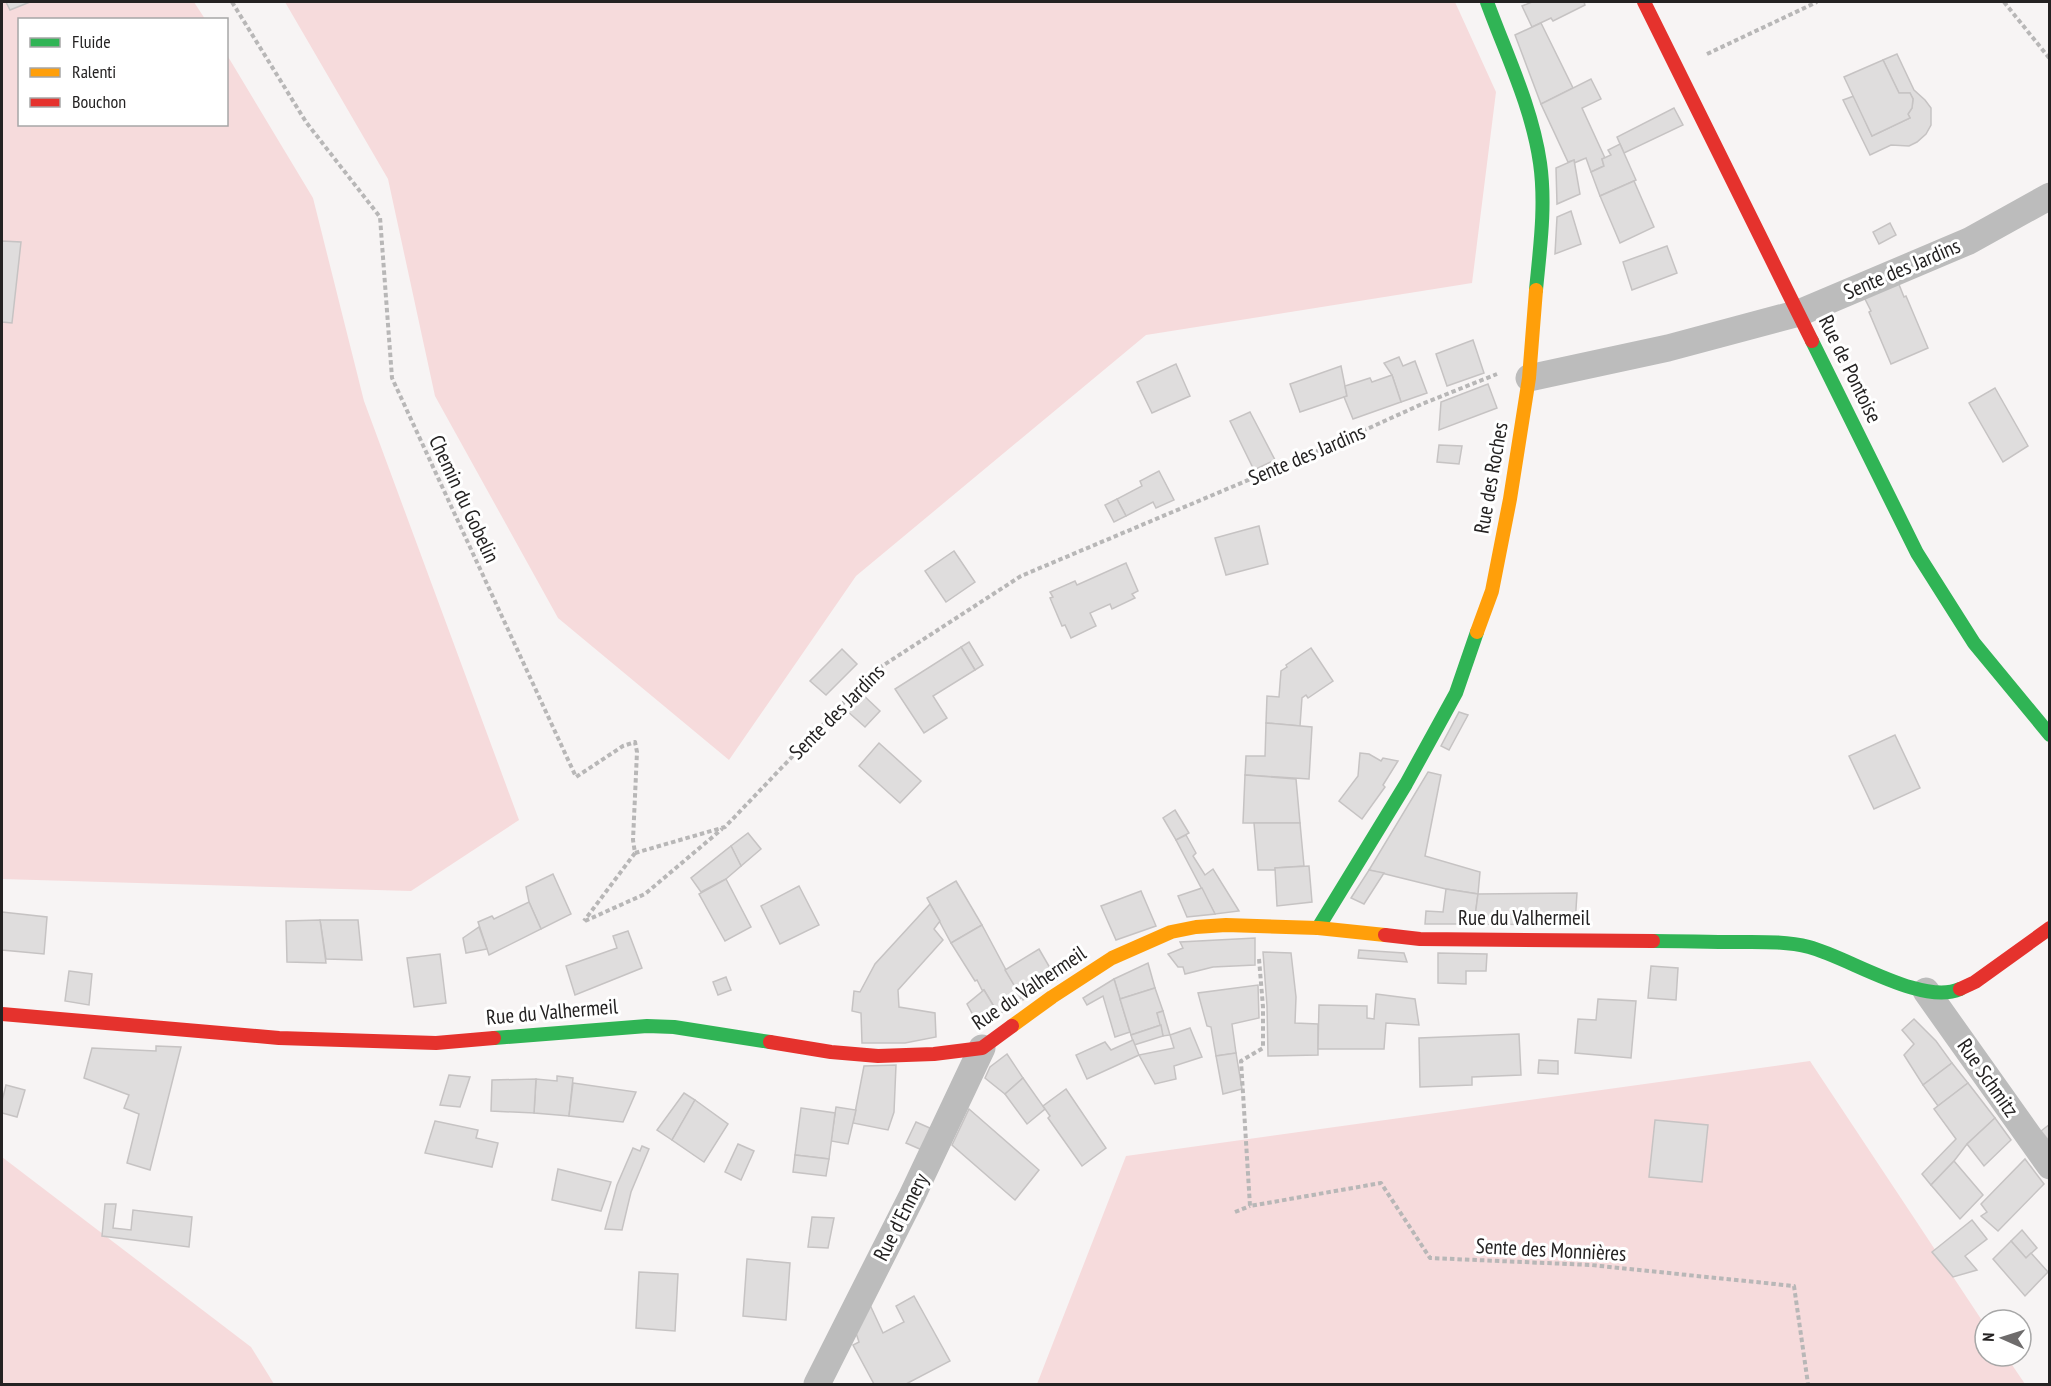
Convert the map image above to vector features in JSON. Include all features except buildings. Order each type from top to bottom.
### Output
[{"type":"street","name":"Rue des Roches","points":[[1318,928],[1406,784],[1456,693],[1492,591],[1510,499],[1529,378],[1543,214],[1540,162],[1527,109],[1486,2]]},
{"type":"street","name":"Rue de Pontoise","points":[[1644,2],[1917,553],[1974,643],[2049,735]]},
{"type":"street","name":"Sente des Jardins","points":[[1529,378],[1668,348],[1799,313],[1969,241],[2049,196]]},
{"type":"street","name":"Rue du Valhermeil","points":[[2,1014],[279,1038],[436,1043],[647,1026],[674,1027],[831,1052],[878,1056],[934,1054],[982,1048],[1062,990],[1112,958],[1171,932],[1196,927],[1259,925],[1318,928],[1420,939],[1766,942],[1808,947],[1851,962],[1881,978],[1926,991],[1955,991],[1975,982],[2049,928]]},
{"type":"street","name":"Rue Schmitz","points":[[1926,991],[2049,1166]]},
{"type":"street","name":"Rue d'Ennery","points":[[817,1384],[912,1196],[982,1048]]},
{"type":"path","name":"Chemin du Gobelin","points":[[232,2],[306,122],[380,217],[392,378],[576,777],[623,746],[635,742],[637,752],[633,840],[635,853]]},
{"type":"path","points":[[1678,68],[1817,2]]},
{"type":"path","points":[[2004,2],[2049,59]]},
{"type":"path","name":"Sente des Jardins","points":[[635,853],[584,921],[645,894],[725,827],[873,672],[1021,576],[1502,372],[1529,378]]},
{"type":"path","points":[[635,853],[725,827]]},
{"type":"path","points":[[1250,1206],[1241,1061],[1263,1048],[1259,925]]},
{"type":"path","name":"Sente des Monnières","points":[[1235,1212],[1250,1206],[1381,1183],[1430,1258],[1591,1265],[1794,1287],[1808,1384]]},
{"type":"shaded area","points":[[2,2],[194,2],[204,18],[18,18],[18,126],[228,126],[228,57],[313,198],[364,401],[519,820],[411,891],[2,879]]},
{"type":"shaded area","points":[[285,2],[1455,2],[1496,92],[1472,283],[1146,335],[856,576],[729,760],[558,618],[435,396],[388,179]]},
{"type":"shaded area","points":[[1810,1061],[1974,1308],[1973,1368],[2014,1368],[2025,1384],[1037,1384],[1126,1156]]},
{"type":"shaded area","points":[[2,1157],[251,1347],[274,1384],[2,1384]]},
{"type":"traffic: fast","points":[[1487,2],[1525,101],[1540,163],[1542,211],[1536,290]]},
{"type":"traffic: fast","points":[[1812,341],[1917,553],[1974,643],[2050,735]]},
{"type":"traffic: fast","points":[[1318,928],[1406,784],[1456,693],[1477,632]]},
{"type":"traffic: fast","points":[[1653,941],[1773,942],[1800,945],[1825,952],[1906,986],[1926,991],[1944,992],[1960,989]]},
{"type":"traffic: fast","points":[[494,1038],[647,1026],[674,1027],[770,1042]]},
{"type":"traffic: slow","points":[[1477,632],[1492,591],[1510,499],[1529,378],[1536,290]]},
{"type":"traffic: slow","points":[[1012,1026],[1112,958],[1171,932],[1196,927],[1226,925],[1318,928],[1385,935]]},
{"type":"traffic: jam","points":[[1644,2],[1812,341]]},
{"type":"traffic: jam","points":[[1960,989],[1975,982],[2050,928]]},
{"type":"traffic: jam","points":[[1385,935],[1420,939],[1653,941]]},
{"type":"traffic: jam","points":[[2,1014],[279,1038],[436,1043],[494,1038]]},
{"type":"traffic: jam","points":[[770,1042],[831,1052],[878,1056],[934,1054],[982,1048],[1012,1026]]}]
